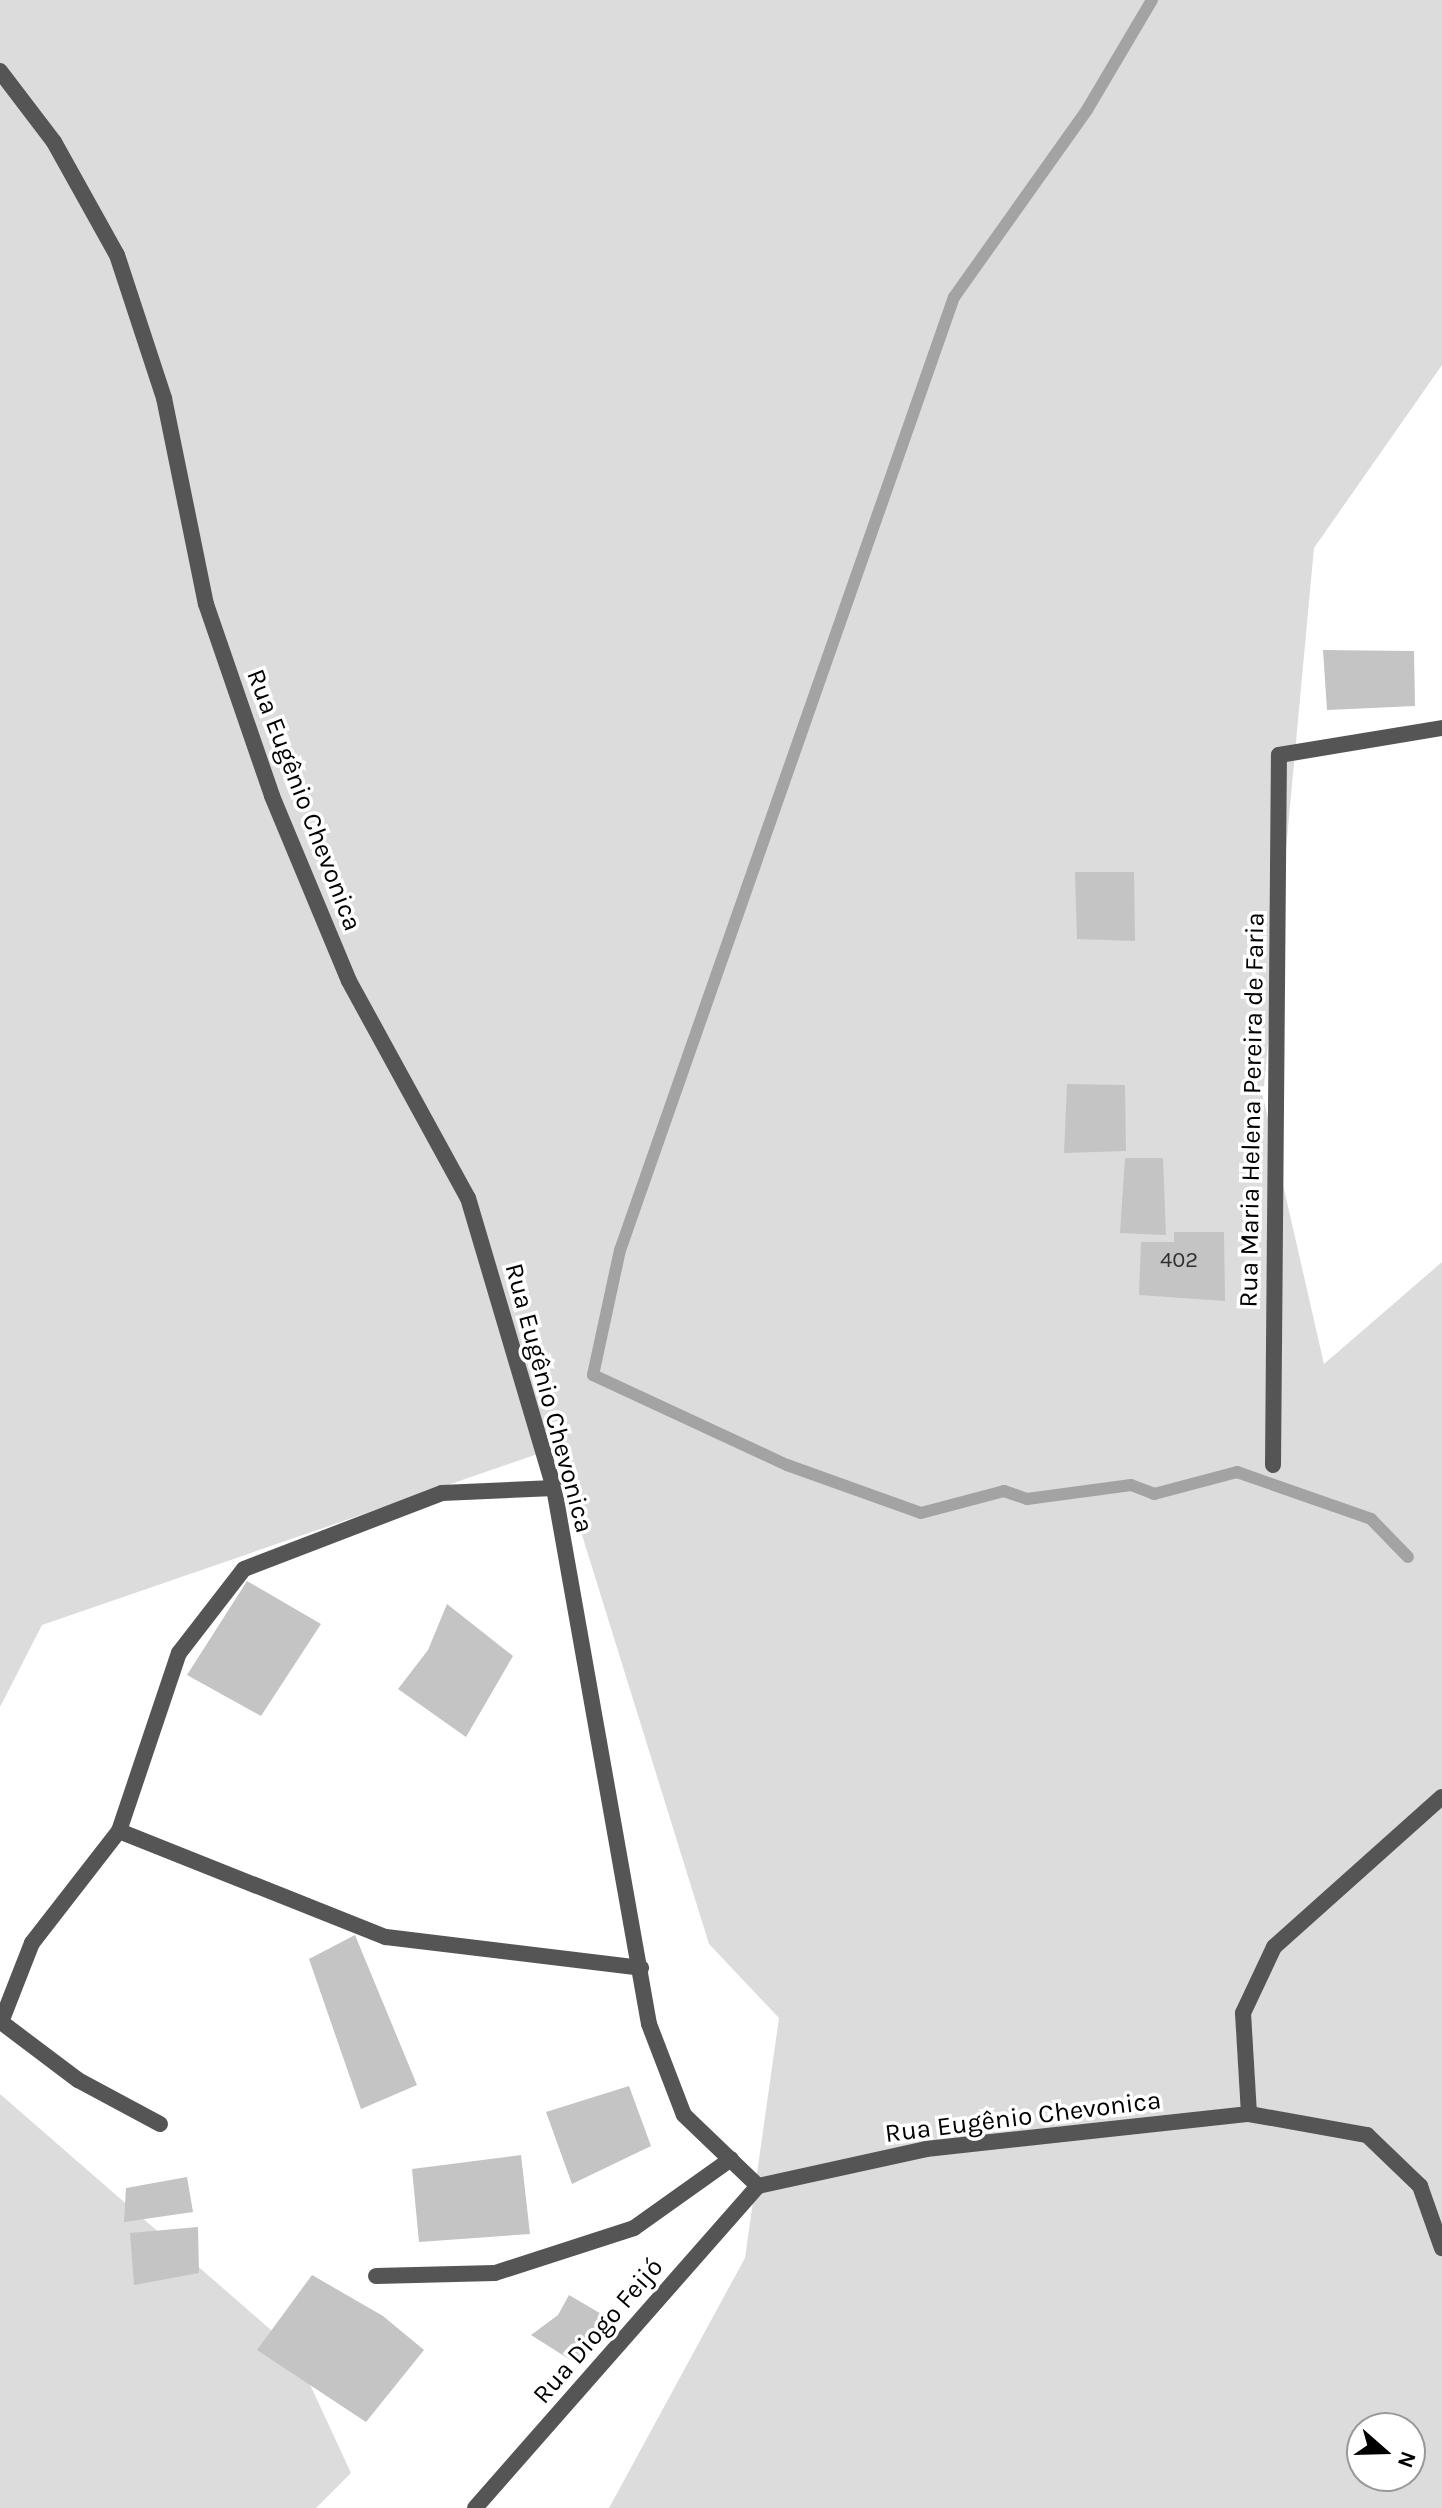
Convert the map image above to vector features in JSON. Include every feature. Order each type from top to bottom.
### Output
[{"type":"street","name":"Rua Eugênio Chevonica","points":[[0,71],[54,142],[117,255],[164,398],[206,604],[272,796],[349,981],[468,1198],[554,1488],[649,2024],[684,2115],[758,2186],[926,2149],[1249,2114],[1367,2135],[1420,2186],[1442,2248]]},
{"type":"street","name":"Rua Maria Helena Pereira de Faria","points":[[1273,1465],[1279,755],[1442,728]]},
{"type":"street","points":[[160,2124],[78,2080],[1,2021],[32,1943],[119,1831],[179,1653],[244,1569],[442,1493],[554,1488]]},
{"type":"street","points":[[1249,2114],[1243,2013],[1274,1947],[1442,1797]]},
{"type":"street","points":[[119,1831],[386,1937],[641,1968]]},
{"type":"street","points":[[376,2276],[495,2273],[620,2232],[731,2159]]},
{"type":"street","name":"Rua Diogo Feijó","points":[[475,2508],[758,2186]]},
{"type":"shaded area","points":[[0,0],[1442,0],[1442,365],[1314,548],[1263,1097],[1324,1364],[1442,1262],[1442,2508],[609,2508],[745,2258],[779,2018],[709,1944],[555,1448],[42,1625],[0,1707]]},
{"type":"shaded area","points":[[0,2094],[294,2350],[351,2473],[316,2508],[0,2508]]},
{"type":"building","points":[[1323,650],[1414,651],[1415,706],[1327,710]]},
{"type":"building","points":[[1075,872],[1134,872],[1135,941],[1077,939]]},
{"type":"building","points":[[1067,1084],[1125,1085],[1126,1151],[1064,1153]]},
{"type":"building","points":[[1125,1158],[1163,1158],[1166,1235],[1120,1233]]},
{"type":"building","points":[[1174,1232],[1224,1232],[1225,1301],[1139,1295],[1141,1242],[1174,1242]]},
{"type":"building","points":[[247,1581],[321,1624],[261,1716],[187,1675]]},
{"type":"building","points":[[447,1604],[513,1656],[466,1737],[398,1689],[428,1650]]},
{"type":"building","points":[[355,1935],[417,2085],[361,2109],[309,1959]]},
{"type":"building","points":[[629,2086],[651,2146],[572,2184],[546,2112]]},
{"type":"building","points":[[521,2155],[530,2234],[419,2242],[412,2169]]},
{"type":"building","points":[[187,2177],[193,2212],[124,2222],[126,2188]]},
{"type":"building","points":[[198,2227],[199,2273],[134,2285],[130,2233]]},
{"type":"building","points":[[312,2275],[383,2316],[424,2350],[366,2422],[257,2350]]},
{"type":"building","points":[[569,2295],[615,2322],[580,2366],[531,2335],[558,2315]]},
{"type":"waterway","points":[[1152,0],[1087,110],[954,297],[620,1250],[593,1375],[787,1465],[921,1513],[1004,1491],[1027,1499],[1131,1485],[1154,1494],[1237,1472],[1371,1519],[1408,1557]]}]
